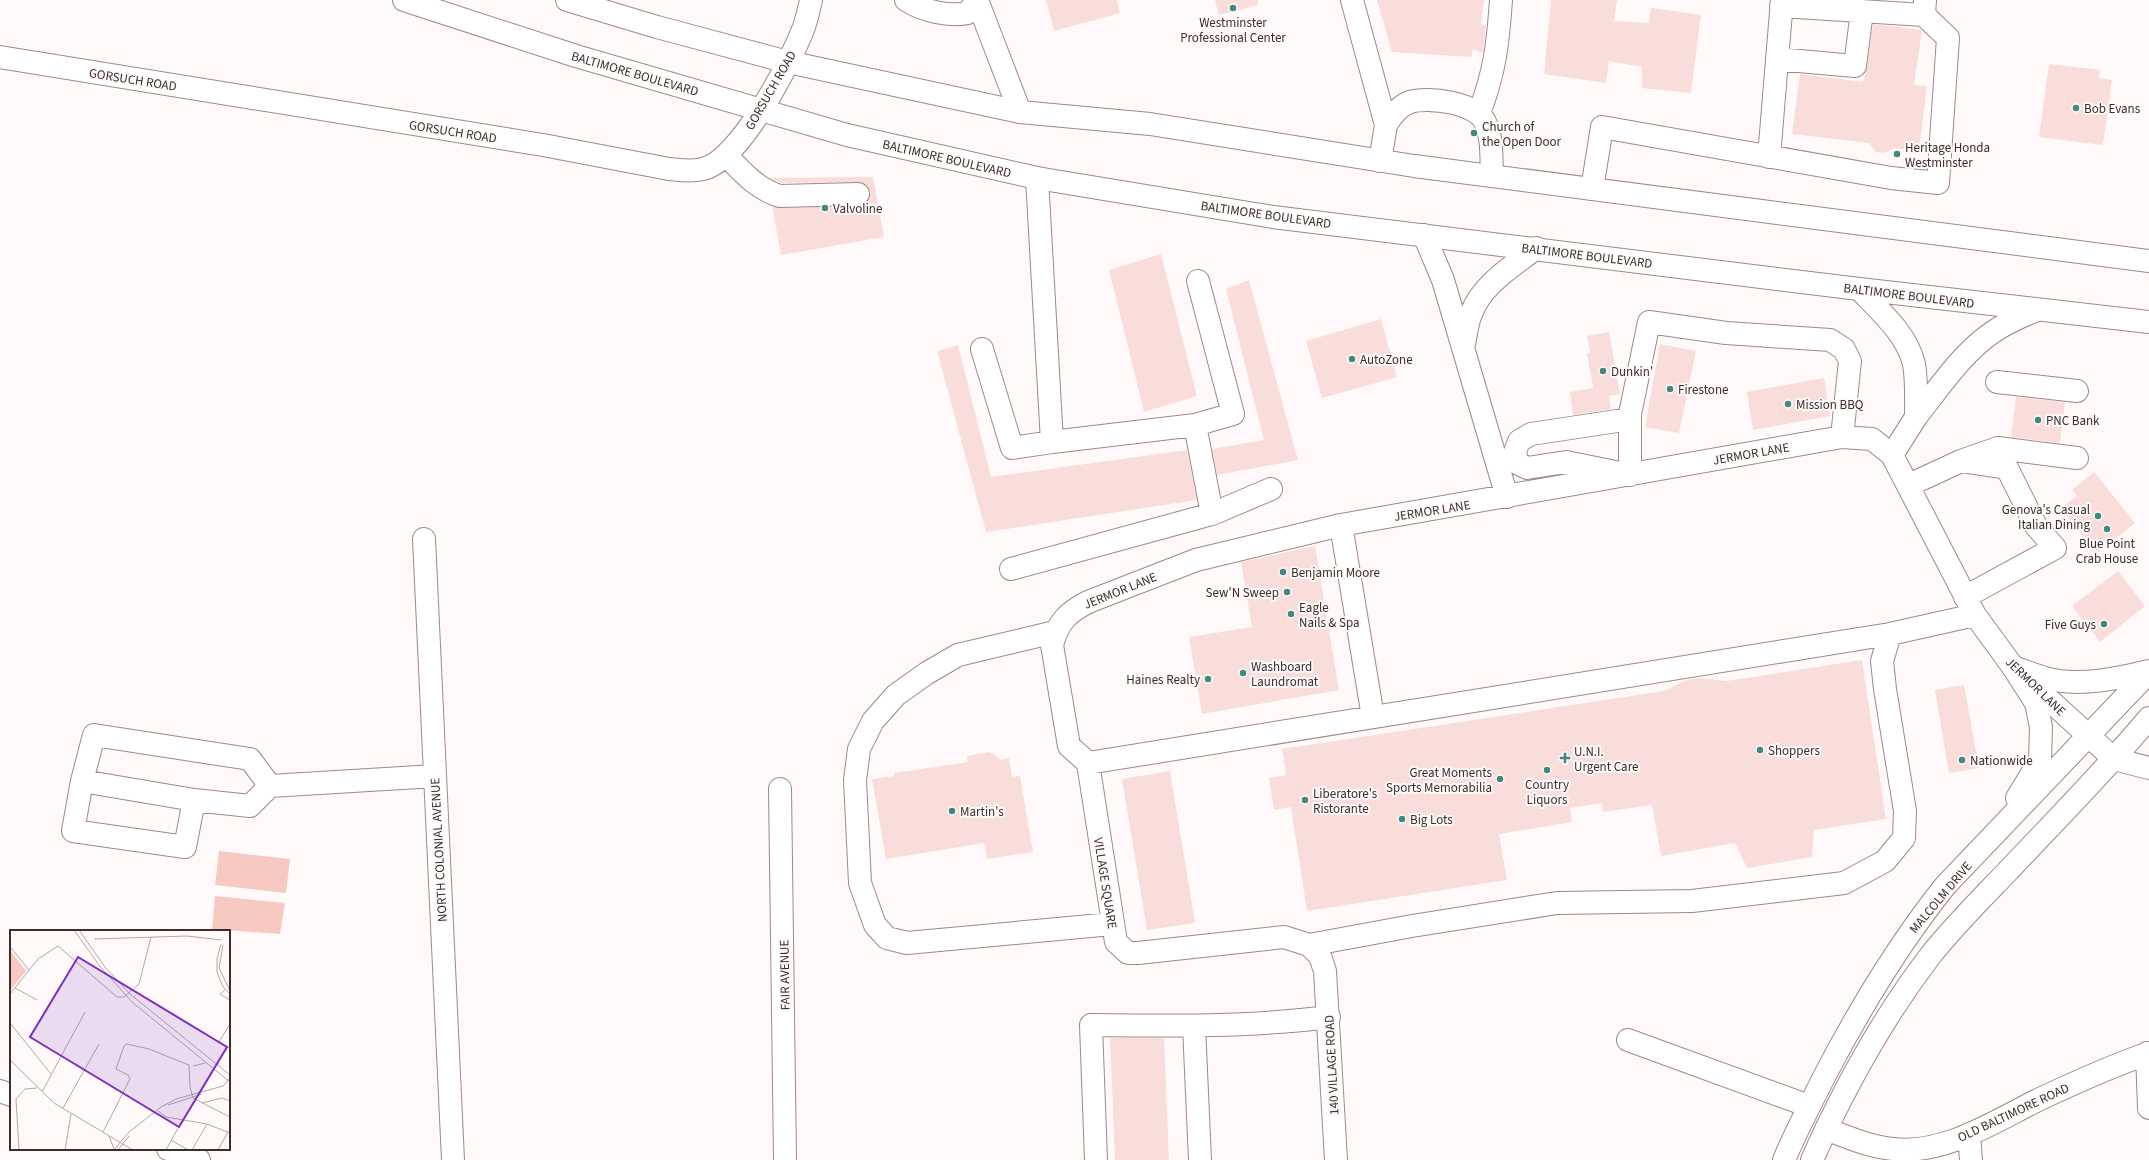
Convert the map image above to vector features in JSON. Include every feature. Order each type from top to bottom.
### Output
[{"type":"main road","name":"BALTIMORE BOULEVARD","points":[[404,0],[576,56],[858,138],[1037,178],[1273,217],[1424,234],[1859,289],[2149,322]]},
{"type":"main road","points":[[567,0],[657,27],[788,62],[1020,112],[1150,124],[1380,161],[2149,261]]},
{"type":"main road","name":"GORSUCH ROAD","points":[[0,57],[543,145],[636,161],[669,169],[704,169],[726,155],[746,133],[788,62],[805,26],[811,0]]},
{"type":"main road","points":[[906,0],[918,6],[954,16],[968,13],[977,0]]},
{"type":"main road","points":[[977,0],[1020,112]]},
{"type":"main road","points":[[1352,0],[1386,125]]},
{"type":"main road","points":[[1479,113],[1488,89],[1497,54],[1502,0]]},
{"type":"main road","points":[[1592,189],[1602,128],[1769,157],[1891,178],[1938,183],[1948,38],[1925,7],[1862,11],[1782,3],[1769,157]]},
{"type":"main road","points":[[1777,59],[1854,66],[1862,11]]},
{"type":"main road","points":[[1380,161],[1386,125],[1392,115],[1411,102],[1441,101],[1466,106],[1479,113],[1485,121],[1490,139],[1492,176]]},
{"type":"main road","points":[[726,155],[751,180],[771,193],[780,196],[858,194]]},
{"type":"main road","points":[[1037,178],[1052,442]]},
{"type":"main road","points":[[1424,234],[1443,280],[1464,346],[1507,497]]},
{"type":"main road","points":[[1464,346],[1470,314],[1478,299],[1489,286],[1536,248]]},
{"type":"main road","points":[[982,349],[1012,448],[1195,425],[1233,414],[1198,281]]},
{"type":"main road","points":[[1859,289],[1887,318],[1908,349],[1913,363],[1916,383],[1916,417]]},
{"type":"main road","points":[[1892,455],[1916,417],[1959,364],[1982,340],[1994,331],[2037,310]]},
{"type":"main road","points":[[1630,419],[1532,434],[1519,441],[1515,452],[1517,463],[1527,468],[1566,462],[1630,475],[1630,419],[1648,322],[1726,333],[1830,340],[1844,349],[1850,362],[1842,437]]},
{"type":"main road","points":[[1997,382],[2077,392]]},
{"type":"main road","points":[[1195,425],[1212,514]]},
{"type":"main road","name":"JERMOR LANE","points":[[1055,632],[1062,621],[1081,605],[1196,560],[1341,526],[1842,437],[1872,439],[1892,455],[1909,485],[1970,606],[2013,667],[2114,759]]},
{"type":"main road","points":[[1909,485],[1960,461],[1998,448],[2077,458]]},
{"type":"main road","points":[[1112,924],[907,943],[887,938],[875,925],[860,883],[855,780],[859,749],[872,721],[896,695],[927,673],[958,656],[1055,632],[1052,645],[1069,746],[1088,763],[1890,634],[1970,606],[2054,548],[2036,526],[2007,468],[1960,461]]},
{"type":"main road","points":[[1011,569],[1212,514],[1271,489]]},
{"type":"main road","points":[[1341,526],[1373,717]]},
{"type":"main road","name":"NORTH COLONIAL AVENUE","points":[[424,539],[453,1160]]},
{"type":"main road","points":[[1309,945],[1412,926],[1557,903],[1692,901],[1844,883],[1885,861],[1904,838],[1905,811],[1885,689],[1882,661],[1890,634]]},
{"type":"main road","points":[[2013,667],[2046,678],[2075,682],[2125,677],[2149,671]]},
{"type":"main road","points":[[2004,824],[2020,792],[2040,760],[2041,727],[2036,703],[2013,667]]},
{"type":"main road","name":"MALCOLM DRIVE","points":[[1784,1160],[1809,1106],[1858,1012],[1915,924],[1945,886],[2149,671]]},
{"type":"main road","points":[[1812,1160],[1826,1129],[1876,1036],[1896,1003],[1931,955],[1975,905],[2114,759],[2149,718]]},
{"type":"main road","points":[[194,800],[185,847],[73,831],[82,781],[94,735],[250,759],[270,786]]},
{"type":"main road","points":[[2114,759],[2149,768]]},
{"type":"main road","name":"VILLAGE SQUARE","points":[[1088,763],[1112,924],[1116,942],[1128,953],[1165,951],[1284,937],[1309,945]]},
{"type":"main road","points":[[82,781],[194,800],[250,806],[270,786],[434,776]]},
{"type":"main road","name":"FAIR AVENUE","points":[[780,789],[785,1160]]},
{"type":"main road","name":"140 VILLAGE ROAD","points":[[1309,945],[1320,956],[1325,971],[1336,1160]]},
{"type":"main road","points":[[1096,1160],[1091,1025],[1194,1026],[1283,1023],[1328,1017]]},
{"type":"main road","points":[[1194,1026],[1200,1160]]},
{"type":"main road","points":[[1628,1040],[1809,1106]]},
{"type":"main road","points":[[2148,1053],[2149,1108]]},
{"type":"main road","name":"OLD BALTIMORE ROAD","points":[[1826,1129],[1862,1142],[1892,1149],[1922,1148],[1970,1134],[2042,1098],[2148,1053]]},
{"type":"main road","points":[[0,1091],[10,1095]]},
{"type":"main road","points":[[1970,1134],[1970,1160]]},
{"type":"main road","points":[[171,1150],[199,1160]]},
{"type":"shaded area","points":[[219,851],[290,859],[286,893],[215,885]]},
{"type":"shaded area","points":[[215,896],[285,903],[280,934],[212,929]]},
{"type":"building","points":[[1046,0],[1117,0],[1120,13],[1054,31]]},
{"type":"building","name":"Westminster Professional Center","points":[[1215,0],[1258,0],[1258,5],[1219,15]]},
{"type":"building","points":[[1377,0],[1484,0],[1481,24],[1486,26],[1483,53],[1473,49],[1471,57],[1392,52]]},
{"type":"building","points":[[1551,0],[1617,0],[1614,21],[1649,23],[1651,8],[1701,15],[1691,93],[1642,88],[1642,67],[1609,61],[1606,83],[1544,74]]},
{"type":"building","points":[[1873,24],[1922,30],[1914,85],[1927,86],[1919,151],[1895,148],[1884,153],[1876,152],[1869,143],[1792,134],[1800,74],[1863,82],[1867,68]]},
{"type":"building","name":"Bob Evans","points":[[2049,64],[2100,70],[2099,78],[2112,80],[2103,145],[2039,137]]},
{"type":"building","name":"Valvoline","points":[[873,177],[884,237],[781,255],[772,206],[780,208],[858,206],[864,205],[869,200],[870,193],[868,187],[858,182],[782,183],[770,178]]},
{"type":"building","points":[[1161,254],[1197,396],[1144,412],[1109,270]]},
{"type":"building","points":[[1249,280],[1298,460],[1217,475],[1212,449],[1264,440],[1226,289]]},
{"type":"building","name":"AutoZone","points":[[1381,319],[1397,377],[1322,398],[1306,341]]},
{"type":"building","name":"Dunkin'","points":[[1609,332],[1620,394],[1609,396],[1611,409],[1573,415],[1570,392],[1593,388],[1587,353],[1590,353],[1587,336]]},
{"type":"building","name":"Firestone","points":[[1660,344],[1696,351],[1679,433],[1645,427]]},
{"type":"building","points":[[958,345],[991,477],[1187,450],[1197,500],[986,532],[937,351]]},
{"type":"building","name":"Mission BBQ","points":[[1824,378],[1830,416],[1753,430],[1747,392]]},
{"type":"building","name":"PNC Bank","points":[[2016,397],[2065,402],[2060,443],[2011,437]]},
{"type":"building","name":"Genova's Casual Italian Dining","points":[[2094,472],[2135,523],[2096,554],[2061,508],[2077,496],[2072,490]]},
{"type":"building","points":[[1315,546],[1339,690],[1202,714],[1189,637],[1252,627],[1241,562]]},
{"type":"building","name":"Five Guys","points":[[2118,571],[2145,606],[2100,642],[2072,606]]},
{"type":"building","points":[[1862,660],[1886,819],[1814,830],[1812,857],[1747,868],[1735,843],[1661,856],[1652,805],[1603,812],[1602,803],[1570,808],[1572,822],[1499,834],[1507,880],[1307,911],[1291,807],[1274,810],[1269,778],[1286,775],[1282,749],[1664,691],[1686,680],[1701,678],[1726,681]]},
{"type":"building","points":[[1964,685],[1979,768],[1949,773],[1935,690]]},
{"type":"building","name":"Martin's","points":[[988,752],[992,753],[1001,760],[1009,758],[1012,777],[1020,776],[1033,852],[987,859],[984,843],[886,859],[872,779],[894,776],[894,773],[968,762],[967,756]]},
{"type":"building","points":[[1170,771],[1195,923],[1147,930],[1122,779]]},
{"type":"building","points":[[1110,1038],[1164,1038],[1169,1160],[1115,1160]]},
{"type":"place","name":"Westminster Professional Center","points":[[1233,8]]},
{"type":"place","name":"Bob Evans","points":[[2076,108]]},
{"type":"place","name":"Church of the Open Door","points":[[1474,133]]},
{"type":"place","name":"Heritage Honda Westminster","points":[[1897,154]]},
{"type":"place","name":"Valvoline","points":[[825,208]]},
{"type":"place","name":"AutoZone","points":[[1352,359]]},
{"type":"place","name":"Dunkin'","points":[[1603,371]]},
{"type":"place","name":"Firestone","points":[[1670,389]]},
{"type":"place","name":"Mission BBQ","points":[[1788,404]]},
{"type":"place","name":"PNC Bank","points":[[2038,420]]},
{"type":"place","name":"Genova's Casual Italian Dining","points":[[2098,516]]},
{"type":"place","name":"Blue Point Crab House","points":[[2107,529]]},
{"type":"place","name":"Benjamin Moore","points":[[1283,572]]},
{"type":"place","name":"Sew'N Sweep","points":[[1287,592]]},
{"type":"place","name":"Eagle Nails & Spa","points":[[1291,614]]},
{"type":"place","name":"Five Guys","points":[[2104,624]]},
{"type":"place","name":"Washboard Laundromat","points":[[1243,673]]},
{"type":"place","name":"Haines Realty","points":[[1208,679]]},
{"type":"place","name":"Shoppers","points":[[1760,750]]},
{"type":"place","name":"U.N.I. Urgent Care","points":[[1565,758]]},
{"type":"place","name":"Nationwide","points":[[1962,760]]},
{"type":"place","name":"Country Liquors","points":[[1547,770]]},
{"type":"place","name":"Great Moments Sports Memorabilia","points":[[1500,779]]},
{"type":"place","name":"Liberatore's Ristorante","points":[[1305,800]]},
{"type":"place","name":"Martin's","points":[[952,811]]},
{"type":"place","name":"Big Lots","points":[[1402,819]]}]
